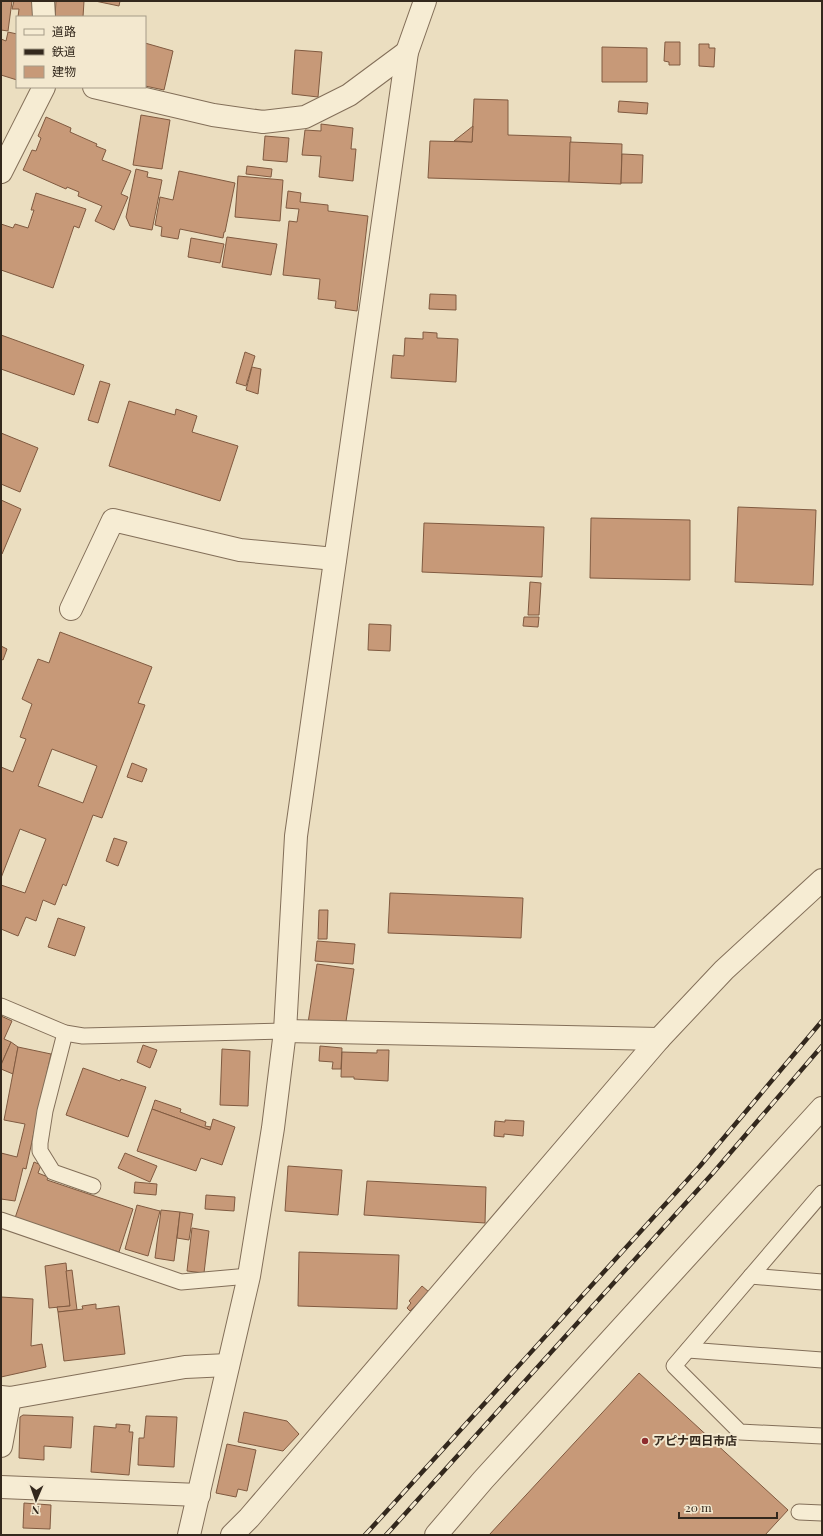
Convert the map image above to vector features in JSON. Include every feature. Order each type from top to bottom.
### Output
[{"type":"street","points":[[43,1],[44,16]]},
{"type":"street","points":[[189,1535],[249,1276],[273,1128],[285,1031],[296,836],[407,52],[425,1]]},
{"type":"street","points":[[98,88],[213,114],[263,122],[298,118],[305,117],[349,95],[407,52]]},
{"type":"street","points":[[1,172],[43,88]]},
{"type":"street","points":[[71,609],[113,520],[140,528],[240,550],[335,559]]},
{"type":"street","points":[[232,1535],[254,1512],[659,1039],[724,970],[822,880]]},
{"type":"street","points":[[285,1031],[659,1039]]},
{"type":"street","points":[[436,1535],[494,1468],[822,1108]]},
{"type":"street","points":[[1,1446],[6,1397],[186,1367],[228,1365]]},
{"type":"street","points":[[1,1487],[199,1495]]},
{"type":"lane","points":[[1,1006],[65,1033],[83,1036],[285,1031]]},
{"type":"lane","points":[[65,1033],[45,1111],[40,1151],[53,1172],[93,1186]]},
{"type":"lane","points":[[822,1193],[817,1205],[751,1276],[674,1366],[740,1432],[822,1436]]},
{"type":"lane","points":[[1,1220],[181,1282],[249,1276]]},
{"type":"lane","points":[[751,1276],[822,1282]]},
{"type":"lane","points":[[688,1350],[822,1360]]},
{"type":"lane","points":[[799,1512],[822,1513]]},
{"type":"building","points":[[1,1],[12,1],[8,31],[1,30]]},
{"type":"building","points":[[14,1],[36,1],[37,16],[18,16],[19,9],[12,9]]},
{"type":"building","points":[[56,1],[84,1],[83,16],[55,16]]},
{"type":"building","points":[[95,1],[120,1],[119,6]]},
{"type":"building","points":[[8,32],[16,34],[16,80],[1,75],[1,39],[6,41]]},
{"type":"building","points":[[665,42],[680,42],[680,65],[669,65],[669,62],[664,61]]},
{"type":"building","points":[[146,43],[173,51],[164,90],[146,86]]},
{"type":"building","points":[[699,44],[709,44],[709,48],[715,48],[714,67],[699,66]]},
{"type":"building","points":[[602,47],[647,48],[647,82],[602,82]]},
{"type":"building","points":[[295,50],[322,52],[318,97],[292,94]]},
{"type":"building","points":[[474,99],[508,100],[508,135],[571,137],[569,182],[428,178],[430,141],[472,142]]},
{"type":"building","points":[[619,101],[648,103],[647,114],[618,112]]},
{"type":"building","points":[[141,115],[170,120],[162,169],[133,165]]},
{"type":"building","points":[[46,117],[71,128],[70,132],[97,144],[96,146],[106,150],[102,160],[131,171],[121,194],[128,197],[114,230],[95,221],[102,206],[78,196],[79,192],[67,187],[66,189],[23,170],[32,150],[36,151],[41,138],[38,136]]},
{"type":"building","points":[[321,124],[353,128],[351,149],[356,149],[353,181],[319,177],[321,156],[302,155],[305,130],[321,131]]},
{"type":"building","points":[[473,126],[472,142],[454,141]]},
{"type":"building","points":[[265,136],[289,138],[287,162],[263,160]]},
{"type":"building","points":[[570,142],[622,144],[621,184],[569,182]]},
{"type":"building","points":[[622,154],[643,155],[642,183],[621,183]]},
{"type":"building","points":[[247,166],[272,169],[271,177],[246,174]]},
{"type":"building","points":[[136,169],[148,172],[147,177],[162,180],[152,230],[130,226],[126,217]]},
{"type":"building","points":[[179,171],[235,183],[223,238],[180,229],[178,239],[161,236],[162,227],[155,225],[160,197],[173,200]]},
{"type":"building","points":[[238,176],[283,180],[280,221],[235,217]]},
{"type":"building","points":[[288,191],[301,193],[300,202],[328,205],[328,211],[368,216],[357,311],[335,308],[336,301],[318,299],[320,279],[283,275],[289,221],[297,222],[299,209],[286,208]]},
{"type":"building","points":[[36,193],[86,209],[79,228],[74,226],[53,288],[1,270],[1,224],[13,228],[15,224],[28,228],[34,210],[31,210]]},
{"type":"building","points":[[227,237],[277,244],[271,275],[222,267]]},
{"type":"building","points":[[191,238],[224,244],[220,263],[188,257]]},
{"type":"building","points":[[430,294],[456,295],[456,310],[429,309]]},
{"type":"building","points":[[423,332],[437,333],[437,338],[458,339],[456,382],[391,378],[393,355],[404,356],[405,338],[423,339]]},
{"type":"building","points":[[1,335],[84,365],[74,395],[1,369]]},
{"type":"building","points":[[245,352],[255,356],[246,386],[236,383]]},
{"type":"building","points":[[252,367],[261,369],[258,394],[246,390]]},
{"type":"building","points":[[100,381],[110,384],[98,423],[88,420]]},
{"type":"building","points":[[129,401],[175,415],[176,409],[197,416],[192,432],[238,446],[220,501],[109,466]]},
{"type":"building","points":[[1,433],[38,448],[20,492],[1,484]]},
{"type":"building","points":[[1,500],[21,509],[2,554],[1,553]]},
{"type":"building","points":[[738,507],[816,510],[813,585],[735,582]]},
{"type":"building","points":[[591,518],[690,520],[690,580],[590,578]]},
{"type":"building","points":[[424,523],[544,527],[542,577],[422,572]]},
{"type":"building","points":[[530,582],[541,583],[539,615],[528,615]]},
{"type":"building","points":[[524,617],[539,617],[538,627],[523,626]]},
{"type":"building","points":[[369,624],[391,625],[390,651],[368,650]]},
{"type":"building","points":[[60,632],[152,667],[138,703],[145,705],[102,818],[93,815],[66,886],[63,884],[55,905],[43,900],[36,921],[26,917],[18,936],[1,929],[1,885],[25,893],[46,839],[20,829],[1,878],[1,767],[13,772],[26,739],[20,737],[32,704],[22,699],[38,659],[49,663]],"holes":[[[52,749],[97,766],[83,803],[38,786]]]},
{"type":"building","points":[[1,646],[7,649],[3,660],[1,659]]},
{"type":"building","points":[[132,763],[147,769],[142,782],[127,777]]},
{"type":"building","points":[[114,838],[127,842],[118,866],[106,861]]},
{"type":"building","points":[[390,893],[523,898],[521,938],[388,933]]},
{"type":"building","points":[[319,910],[328,910],[327,939],[318,939]]},
{"type":"building","points":[[58,918],[85,927],[75,956],[48,947]]},
{"type":"building","points":[[317,941],[355,944],[353,964],[315,961]]},
{"type":"building","points":[[317,964],[354,969],[345,1028],[308,1023]]},
{"type":"building","points":[[1,1016],[12,1021],[4,1039],[11,1042],[1,1065]]},
{"type":"building","points":[[11,1042],[18,1047],[13,1074],[1,1069],[1,1065]]},
{"type":"building","points":[[143,1045],[157,1050],[150,1068],[137,1062]]},
{"type":"building","points":[[320,1046],[342,1048],[341,1069],[332,1069],[333,1062],[319,1061]]},
{"type":"building","points":[[18,1047],[51,1054],[26,1169],[23,1168],[15,1201],[1,1199],[1,1153],[17,1157],[25,1124],[4,1120]]},
{"type":"building","points":[[222,1049],[250,1051],[248,1106],[220,1105]]},
{"type":"building","points":[[377,1050],[389,1050],[388,1081],[341,1077],[342,1052],[377,1053]]},
{"type":"building","points":[[83,1068],[120,1081],[121,1079],[146,1087],[128,1137],[66,1115]]},
{"type":"building","points":[[155,1100],[181,1109],[180,1112],[206,1122],[205,1126],[211,1127],[210,1130],[152,1109]]},
{"type":"building","points":[[152,1109],[210,1130],[213,1119],[235,1127],[222,1165],[201,1158],[196,1171],[137,1151]]},
{"type":"building","points":[[505,1120],[524,1121],[523,1136],[504,1134],[504,1137],[494,1136],[495,1121],[505,1122]]},
{"type":"building","points":[[125,1153],[157,1166],[150,1182],[118,1168]]},
{"type":"building","points":[[34,1162],[41,1165],[38,1173],[48,1177],[47,1180],[133,1209],[119,1252],[15,1218]]},
{"type":"building","points":[[288,1166],[342,1170],[338,1215],[285,1211]]},
{"type":"building","points":[[367,1181],[486,1187],[485,1223],[364,1215]]},
{"type":"building","points":[[135,1182],[157,1184],[156,1195],[134,1193]]},
{"type":"building","points":[[206,1195],[235,1197],[234,1211],[205,1209]]},
{"type":"building","points":[[137,1205],[160,1211],[148,1256],[125,1249]]},
{"type":"building","points":[[161,1210],[180,1212],[174,1261],[155,1258]]},
{"type":"building","points":[[180,1212],[193,1214],[189,1240],[177,1238]]},
{"type":"building","points":[[192,1228],[209,1231],[204,1273],[187,1271]]},
{"type":"building","points":[[299,1252],[399,1255],[397,1309],[298,1306]]},
{"type":"building","points":[[66,1263],[70,1306],[49,1308],[45,1266]]},
{"type":"building","points":[[72,1270],[77,1310],[58,1312],[57,1307],[70,1306],[66,1271]]},
{"type":"building","points":[[422,1286],[429,1292],[410,1311],[407,1308],[411,1303],[409,1301]]},
{"type":"building","points":[[1,1297],[33,1299],[31,1346],[42,1344],[46,1367],[1,1377]]},
{"type":"building","points":[[96,1304],[96,1309],[119,1306],[125,1354],[64,1361],[58,1312],[83,1309],[82,1306]]},
{"type":"building","name":"アピナ四日市店","points":[[639,1373],[788,1510],[765,1535],[489,1535]]},
{"type":"building","points":[[244,1412],[287,1421],[299,1434],[283,1451],[238,1442]]},
{"type":"building","points":[[23,1415],[73,1417],[71,1448],[44,1446],[44,1460],[19,1458],[20,1417]]},
{"type":"building","points":[[146,1416],[177,1417],[174,1467],[138,1465],[139,1438],[144,1438]]},
{"type":"building","points":[[116,1424],[130,1425],[129,1432],[133,1432],[129,1475],[91,1472],[94,1426],[116,1428]]},
{"type":"building","points":[[227,1444],[256,1450],[247,1491],[238,1489],[236,1497],[216,1493]]},
{"type":"building","points":[[24,1503],[51,1505],[50,1529],[23,1528]]},
{"type":"railway","points":[[365,1535],[700,1166],[822,1021]]},
{"type":"railway","points":[[386,1535],[713,1173],[822,1046]]},
{"type":"place","name":"アピナ四日市店","points":[[645,1441]]}]
